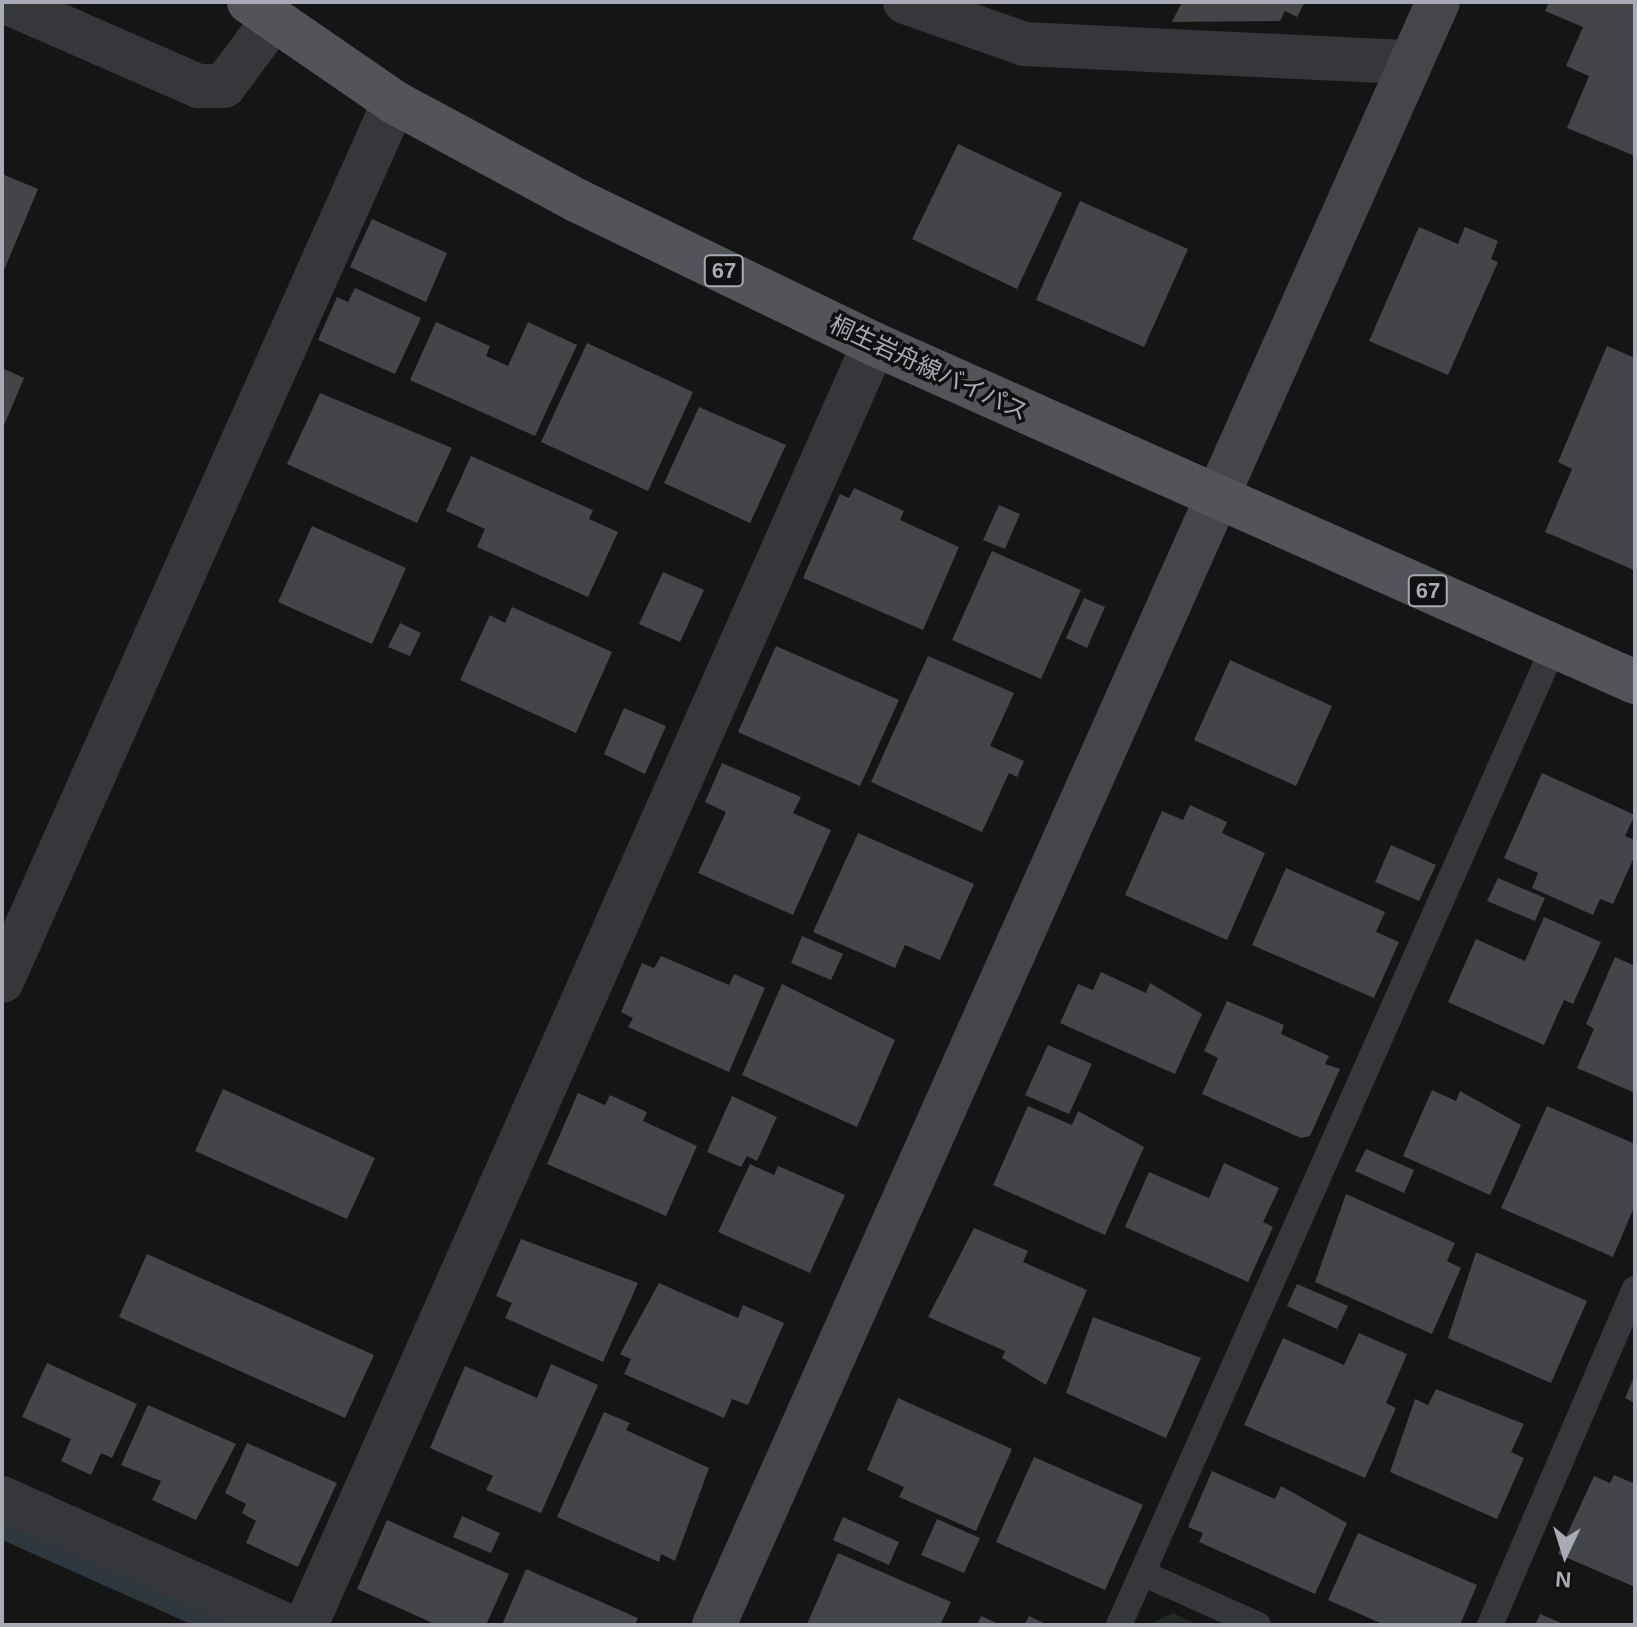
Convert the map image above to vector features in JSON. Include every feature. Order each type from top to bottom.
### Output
[{"type":"main road","name":"桐生岩舟線バイパス","points":[[262,10],[394,102],[874,344],[1635,682]]},
{"type":"street","points":[[6,2],[198,86],[224,86],[262,10]]},
{"type":"street","points":[[905,2],[1024,44],[1410,62]]},
{"type":"street","points":[[714,1625],[1221,500],[1438,2]]},
{"type":"street","points":[[2,981],[394,102]]},
{"type":"street","points":[[306,1625],[874,344]]},
{"type":"street","points":[[2,1498],[286,1625]]},
{"type":"lane","points":[[1119,1625],[1554,646]]},
{"type":"lane","points":[[1490,1625],[1635,1289]]},
{"type":"lane","points":[[1142,1573],[1258,1625]]},
{"type":"shaded area","points":[[1173,1613],[1199,1625],[1148,1625]]},
{"type":"building","points":[[1182,2],[1305,2],[1297,17],[1285,11],[1280,21],[1172,22]]},
{"type":"building","points":[[1549,2],[1635,2],[1635,156],[1567,128],[1589,76],[1566,66],[1583,27],[1545,11]]},
{"type":"building","points":[[958,144],[1062,193],[1017,289],[912,239]]},
{"type":"building","points":[[2,174],[38,189],[2,275]]},
{"type":"building","points":[[1080,201],[1188,249],[1144,347],[1036,300]]},
{"type":"building","points":[[372,219],[447,253],[426,302],[350,267]]},
{"type":"building","points":[[1419,227],[1458,244],[1465,227],[1498,241],[1491,259],[1498,262],[1448,375],[1369,341]]},
{"type":"building","points":[[355,288],[421,318],[395,374],[318,340],[337,297],[348,302]]},
{"type":"building","points":[[436,322],[490,346],[486,356],[508,366],[528,322],[577,345],[535,436],[410,380]]},
{"type":"building","points":[[587,343],[693,392],[648,491],[541,442]]},
{"type":"building","points":[[1607,346],[1635,358],[1634,570],[1545,532],[1572,469],[1558,462]]},
{"type":"building","points":[[2,368],[24,378],[2,430]]},
{"type":"building","points":[[320,393],[452,448],[417,523],[287,464]]},
{"type":"building","points":[[699,407],[786,445],[750,523],[664,483]]},
{"type":"building","points":[[471,456],[593,510],[589,519],[618,532],[588,597],[477,547],[485,529],[446,511]]},
{"type":"building","points":[[854,488],[904,511],[900,520],[959,547],[923,630],[803,578],[840,494],[849,498]]},
{"type":"building","points":[[999,505],[1020,514],[1005,549],[983,540]]},
{"type":"building","points":[[312,526],[406,568],[372,644],[278,602]]},
{"type":"building","points":[[992,551],[1081,590],[1041,679],[952,640]]},
{"type":"building","points":[[663,572],[704,590],[680,642],[639,624]]},
{"type":"building","points":[[1084,598],[1105,607],[1087,648],[1066,638]]},
{"type":"building","points":[[512,607],[612,652],[576,733],[460,680],[490,615],[505,623]]},
{"type":"building","points":[[400,623],[421,633],[410,656],[388,647]]},
{"type":"building","points":[[776,646],[899,700],[860,786],[738,732]]},
{"type":"building","points":[[928,656],[1014,693],[990,746],[1024,761],[1017,777],[1009,773],[982,832],[871,782]]},
{"type":"building","points":[[1230,660],[1332,706],[1296,786],[1194,740]]},
{"type":"building","points":[[624,708],[666,726],[645,774],[604,754]]},
{"type":"building","points":[[722,763],[801,797],[793,813],[831,830],[793,915],[698,873],[726,812],[705,802]]},
{"type":"building","points":[[1542,773],[1635,815],[1625,836],[1635,840],[1635,855],[1613,904],[1600,899],[1593,915],[1532,888],[1538,873],[1504,858]]},
{"type":"building","points":[[1190,805],[1227,822],[1222,833],[1265,853],[1227,940],[1125,895],[1162,811],[1183,820]]},
{"type":"building","points":[[858,833],[974,884],[940,960],[905,945],[895,968],[813,932]]},
{"type":"building","points":[[1391,845],[1436,865],[1419,901],[1375,882]]},
{"type":"building","points":[[1286,868],[1385,912],[1376,932],[1399,942],[1374,998],[1252,945]]},
{"type":"building","points":[[1498,878],[1545,898],[1535,921],[1487,901]]},
{"type":"building","points":[[1544,917],[1601,942],[1573,1004],[1564,1000],[1544,1045],[1448,1002],[1476,939],[1525,961]]},
{"type":"building","points":[[802,936],[843,954],[831,980],[791,963]]},
{"type":"building","points":[[661,956],[729,985],[734,974],[765,988],[729,1072],[628,1027],[633,1018],[621,1012],[642,963],[654,968]]},
{"type":"building","points":[[1615,957],[1635,966],[1635,1093],[1577,1068],[1594,1029],[1586,1024]]},
{"type":"building","points":[[1101,972],[1146,993],[1150,983],[1202,1014],[1175,1074],[1060,1023],[1078,984],[1093,990]]},
{"type":"building","points":[[782,984],[895,1040],[857,1127],[742,1075]]},
{"type":"building","points":[[1227,1001],[1284,1025],[1281,1034],[1329,1056],[1325,1064],[1340,1069],[1310,1136],[1301,1138],[1202,1094],[1218,1058],[1204,1051]]},
{"type":"building","points":[[1048,1045],[1092,1064],[1069,1114],[1025,1095]]},
{"type":"building","points":[[223,1089],[375,1158],[347,1219],[195,1151]]},
{"type":"building","points":[[1432,1090],[1456,1101],[1460,1091],[1521,1125],[1490,1195],[1403,1156]]},
{"type":"building","points":[[578,1093],[605,1105],[610,1095],[647,1112],[643,1121],[697,1146],[666,1216],[547,1164]]},
{"type":"building","points":[[732,1096],[777,1117],[757,1161],[747,1156],[741,1167],[707,1152]]},
{"type":"building","points":[[1028,1106],[1072,1125],[1078,1111],[1144,1147],[1105,1235],[993,1185]]},
{"type":"building","points":[[1547,1106],[1635,1144],[1635,1205],[1613,1257],[1501,1208]]},
{"type":"building","points":[[1366,1149],[1414,1170],[1404,1193],[1355,1171]]},
{"type":"building","points":[[1224,1163],[1279,1188],[1263,1222],[1273,1227],[1248,1282],[1125,1227],[1149,1172],[1209,1198]]},
{"type":"building","points":[[750,1164],[774,1175],[778,1166],[845,1195],[810,1273],[718,1232]]},
{"type":"building","points":[[1346,1194],[1455,1243],[1447,1261],[1461,1268],[1432,1334],[1315,1282]]},
{"type":"building","points":[[974,1228],[1028,1251],[1023,1262],[1087,1290],[1046,1385],[1002,1358],[1005,1351],[928,1317]]},
{"type":"building","points":[[521,1239],[638,1283],[603,1362],[505,1318],[512,1303],[496,1296]]},
{"type":"building","points":[[1476,1252],[1587,1301],[1551,1383],[1448,1338]]},
{"type":"building","points":[[147,1254],[374,1355],[345,1418],[119,1317]]},
{"type":"building","points":[[659,1283],[738,1318],[743,1305],[784,1323],[748,1405],[732,1399],[724,1418],[624,1374],[631,1359],[620,1354]]},
{"type":"building","points":[[1297,1284],[1348,1306],[1337,1329],[1287,1306]]},
{"type":"building","points":[[1093,1317],[1201,1358],[1166,1438],[1066,1393]]},
{"type":"building","points":[[1359,1333],[1407,1354],[1386,1403],[1396,1408],[1365,1478],[1244,1425],[1283,1338],[1344,1365]]},
{"type":"building","points":[[47,1363],[137,1404],[112,1458],[101,1453],[91,1475],[61,1461],[71,1439],[22,1417]]},
{"type":"building","points":[[551,1364],[598,1385],[541,1513],[486,1490],[493,1476],[430,1448],[465,1366],[537,1398]]},
{"type":"building","points":[[1635,1375],[1635,1403],[1625,1398]]},
{"type":"building","points":[[1436,1389],[1524,1424],[1511,1452],[1524,1458],[1497,1519],[1390,1472],[1415,1399],[1428,1405]]},
{"type":"building","points":[[898,1398],[1012,1449],[976,1531],[899,1497],[904,1487],[867,1470]]},
{"type":"building","points":[[148,1405],[236,1444],[196,1520],[152,1500],[161,1481],[121,1465]]},
{"type":"building","points":[[604,1412],[630,1423],[626,1430],[709,1468],[675,1561],[661,1554],[659,1562],[557,1517]]},
{"type":"building","points":[[247,1443],[337,1483],[298,1567],[246,1543],[256,1521],[242,1513],[246,1504],[225,1493]]},
{"type":"building","points":[[1034,1457],[1143,1505],[1105,1590],[996,1542]]},
{"type":"building","points":[[1212,1471],[1275,1499],[1281,1486],[1347,1523],[1315,1594],[1199,1542],[1203,1533],[1188,1527]]},
{"type":"building","points":[[1614,1475],[1635,1484],[1635,1587],[1558,1554],[1594,1476],[1610,1483]]},
{"type":"building","points":[[462,1516],[500,1533],[491,1553],[453,1537]]},
{"type":"building","points":[[843,1517],[899,1542],[889,1565],[833,1540]]},
{"type":"building","points":[[937,1519],[980,1538],[964,1573],[921,1555]]},
{"type":"building","points":[[387,1520],[509,1574],[486,1625],[437,1625],[357,1589]]},
{"type":"building","points":[[1358,1533],[1477,1585],[1460,1625],[1385,1625],[1328,1600]]},
{"type":"building","points":[[838,1553],[951,1602],[940,1625],[807,1624]]},
{"type":"building","points":[[526,1569],[638,1618],[635,1625],[502,1625]]},
{"type":"building","points":[[1540,1614],[1566,1625],[1535,1625]]},
{"type":"building","points":[[981,1616],[1001,1625],[977,1625]]},
{"type":"building","points":[[1029,1616],[1048,1625],[1024,1625]]},
{"type":"waterway","points":[[2,1529],[218,1625]]}]
